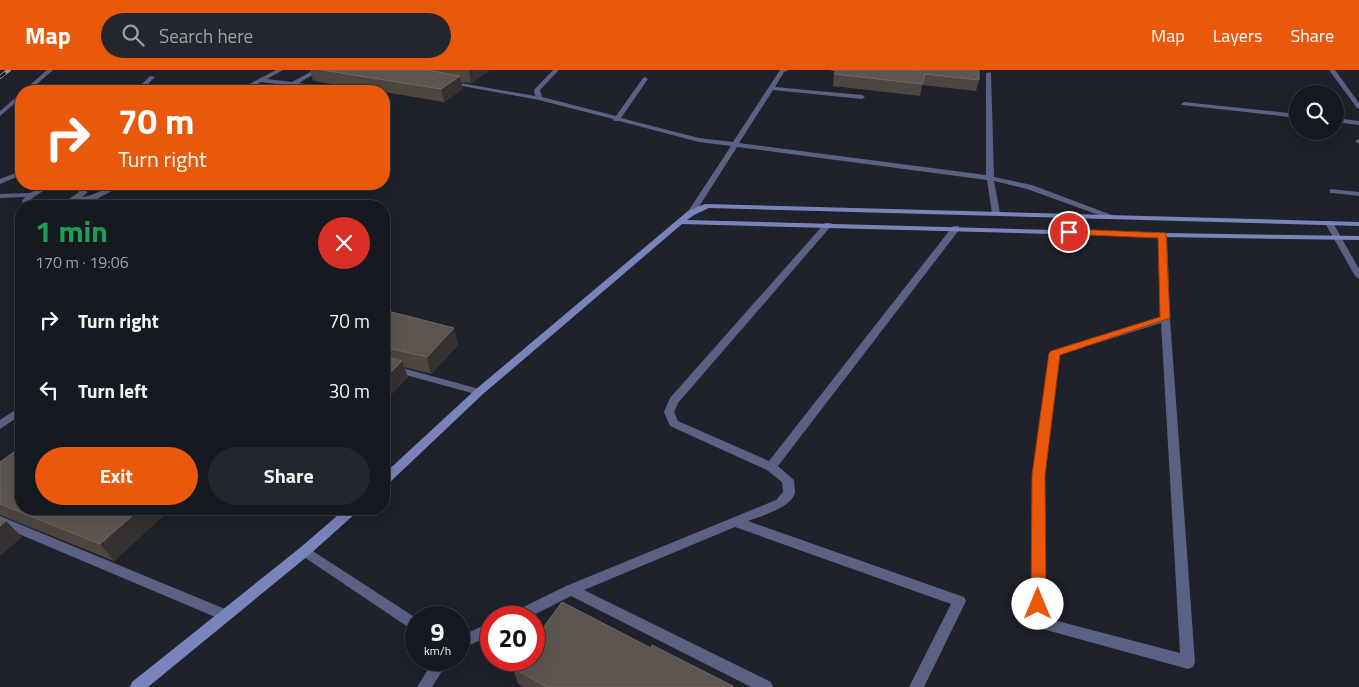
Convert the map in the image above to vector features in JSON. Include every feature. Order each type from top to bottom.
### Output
[{"type":"street","points":[[33,85],[50,70]]},
{"type":"street","points":[[250,85],[280,70]]},
{"type":"street","points":[[294,84],[318,70]]},
{"type":"street","points":[[539,98],[537,90],[556,70]]},
{"type":"street","points":[[390,475],[479,392],[691,213],[736,146],[782,71],[786,70]]},
{"type":"street","points":[[832,70],[851,72]]},
{"type":"street","points":[[1332,70],[1359,107]]},
{"type":"street","points":[[989,73],[990,178],[996,213]]},
{"type":"street","points":[[144,85],[152,77]]},
{"type":"street","points":[[616,120],[645,79]]},
{"type":"street","points":[[260,80],[304,85]]},
{"type":"street","points":[[445,82],[539,98],[616,120],[698,140],[990,178],[1029,187],[1113,217]]},
{"type":"street","points":[[772,88],[862,97]]},
{"type":"street","points":[[0,114],[15,100]]},
{"type":"street","points":[[1184,104],[1289,115]]},
{"type":"street","points":[[1344,121],[1359,123]]},
{"type":"street","points":[[0,182],[15,176]]},
{"type":"street","points":[[0,196],[31,195],[42,190]]},
{"type":"street","points":[[75,200],[84,190]]},
{"type":"street","points":[[75,200],[90,199],[109,190]]},
{"type":"street","points":[[1333,191],[1359,194]]},
{"type":"street","points":[[27,200],[31,195]]},
{"type":"street","points":[[691,213],[708,206],[734,206],[1359,224]]},
{"type":"street","points":[[680,222],[1163,235],[1359,238]]},
{"type":"street","points":[[1329,223],[1359,276]]},
{"type":"street","points":[[538,606],[571,590],[780,503],[789,493],[788,480],[771,467],[674,424],[669,412],[674,401],[828,225]]},
{"type":"street","points":[[771,467],[956,228]]},
{"type":"street","points":[[1163,235],[1165,318],[1188,662],[1038,622],[1039,475],[1054,353],[1165,318]]},
{"type":"street","points":[[390,368],[479,392]]},
{"type":"street","points":[[0,425],[15,414]]},
{"type":"street","points":[[137,687],[305,551],[346,515]]},
{"type":"street","points":[[0,521],[225,615]]},
{"type":"street","points":[[736,522],[959,601],[916,687]]},
{"type":"street","points":[[305,551],[405,618]]},
{"type":"street","points":[[571,590],[766,687]]},
{"type":"street","points":[[424,687],[435,671]]},
{"type":"building","points":[[322,70],[427,70],[460,76],[441,89]]},
{"type":"building","points":[[836,70],[979,70],[979,80],[925,74],[922,84],[834,74]]},
{"type":"building","points":[[390,312],[454,328],[427,357],[390,348]]},
{"type":"building","points":[[390,358],[402,361],[390,373]]},
{"type":"building","points":[[15,451],[15,510],[0,504],[0,462]]},
{"type":"building","points":[[28,515],[133,515],[100,544]]},
{"type":"building","points":[[0,518],[6,521],[0,526]]},
{"type":"building","points":[[562,602],[651,648],[652,645],[733,686],[547,687],[518,671],[545,671],[545,625]]},
{"type":"railway","points":[[0,77],[9,70]]},
{"type":"route","points":[[1038,604],[1039,475],[1054,353],[1165,318],[1163,235],[1069,232]]}]
